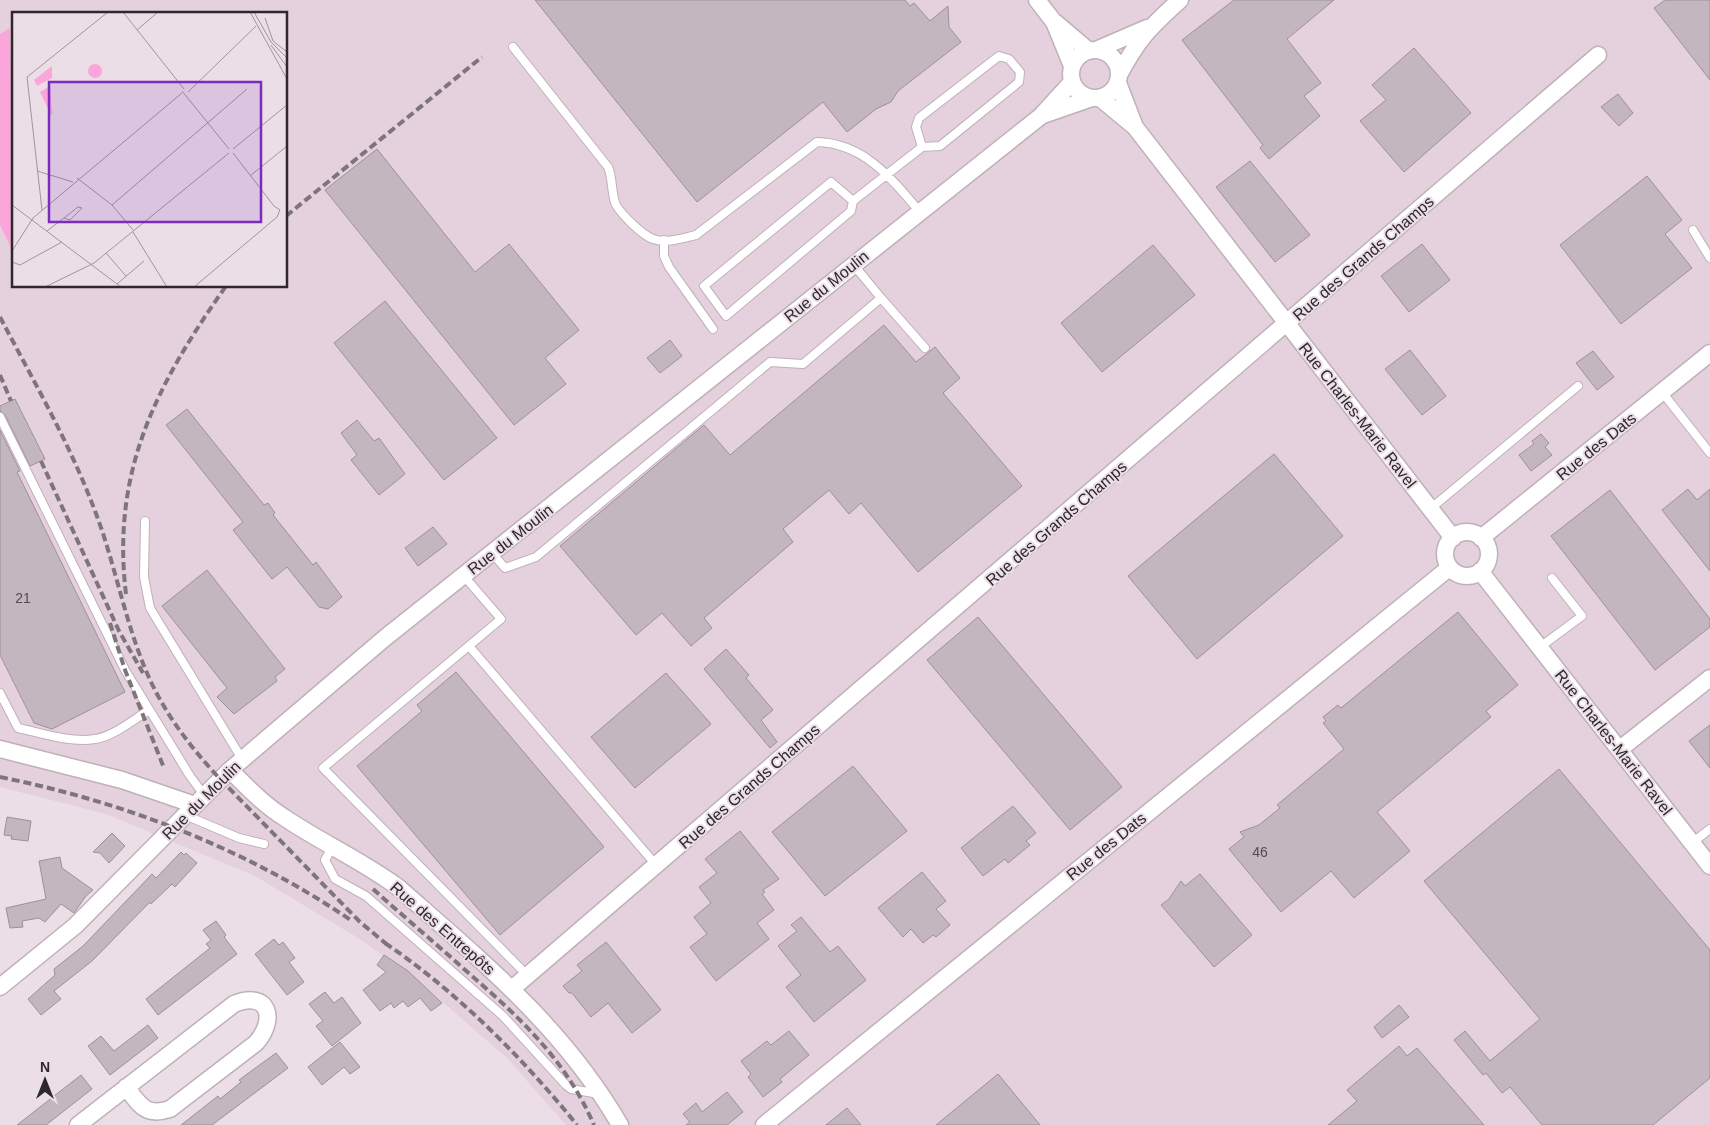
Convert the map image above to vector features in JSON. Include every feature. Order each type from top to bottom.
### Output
[{"type":"street","points":[[1037,0],[1054,22],[1093,50],[1104,51],[1116,61],[1119,79]]},
{"type":"street","points":[[1054,22],[1077,90],[1096,98],[1108,95],[1119,79],[1134,48],[1149,27],[1180,0]]},
{"type":"street","points":[[1072,74],[1076,59],[1149,27]]},
{"type":"street","name":"Rue des Grands Champs","points":[[513,988],[1288,324],[1598,55]]},
{"type":"street","name":"Rue du Moulin","points":[[0,987],[75,926],[236,765],[463,575],[1041,116],[1072,74]]},
{"type":"street","name":"Rue Charles-Marie Ravel","points":[[1119,79],[1135,127]]},
{"type":"street","name":"Rue du Moulin","points":[[1041,116],[1062,107],[1096,98]]},
{"type":"street","name":"Rue Charles-Marie Ravel","points":[[1096,98],[1135,127],[1453,538]]},
{"type":"street","name":"Rue des Dats","points":[[1481,538],[1710,353]]},
{"type":"street","points":[[1470,533],[1481,538],[1488,551],[1485,566],[1480,571],[1467,576],[1454,572],[1449,568],[1445,555],[1448,543],[1453,538],[1458,534],[1470,533]]},
{"type":"street","name":"Rue des Dats","points":[[764,1125],[1449,568]]},
{"type":"street","name":"Rue Charles-Marie Ravel","points":[[1480,571],[1710,866]]},
{"type":"street","points":[[1620,749],[1710,678]]},
{"type":"street","points":[[0,749],[70,765],[195,805]]},
{"type":"street","name":"Rue des Entrepôts","points":[[236,765],[260,799],[284,818],[380,873],[513,988],[568,1050],[601,1094],[620,1125]]},
{"type":"street","points":[[78,1125],[126,1087],[234,1004],[252,999],[260,1003],[268,1013],[266,1033],[256,1043],[170,1109],[159,1113],[150,1112],[142,1106],[126,1087]]},
{"type":"lane","points":[[513,47],[608,167],[613,178],[616,204],[627,219],[653,239],[674,240],[696,235],[817,142],[836,142],[850,148],[877,165],[920,212]]},
{"type":"lane","points":[[853,201],[831,182],[704,286],[726,316],[851,210],[853,201],[922,146],[940,146],[1019,82],[1020,72],[1009,59],[999,56],[919,118],[916,127],[922,146]]},
{"type":"lane","points":[[1693,230],[1710,258]]},
{"type":"lane","points":[[664,240],[664,256],[669,267],[713,329]]},
{"type":"lane","points":[[853,264],[925,348]]},
{"type":"lane","points":[[492,553],[505,568],[536,557],[770,362],[803,364],[881,298]]},
{"type":"lane","points":[[1430,509],[1578,386]]},
{"type":"lane","points":[[1662,392],[1710,453]]},
{"type":"lane","points":[[0,416],[125,670],[150,710],[195,805],[231,835],[264,844]]},
{"type":"lane","points":[[145,521],[144,576],[150,608],[236,765]]},
{"type":"lane","points":[[463,575],[501,619],[324,768],[528,976]]},
{"type":"lane","points":[[1540,647],[1582,616],[1552,578]]},
{"type":"lane","points":[[469,646],[656,865]]},
{"type":"lane","points":[[0,693],[18,728],[71,740],[95,739],[115,731],[150,710]]},
{"type":"lane","points":[[1692,843],[1710,829]]},
{"type":"lane","points":[[333,846],[325,860],[335,878],[366,896],[504,1016],[566,1085],[571,1089],[601,1094]]},
{"type":"shaded area","points":[[0,0],[1710,0],[1710,1125],[566,1125],[507,1058],[423,985],[363,941],[255,876],[106,814],[0,787]]},
{"type":"shaded area","points":[[10,28],[12,250],[0,225],[0,34]]},
{"type":"building","points":[[535,0],[905,0],[910,6],[914,3],[930,21],[948,6],[949,27],[961,42],[898,91],[891,102],[876,109],[847,132],[823,102],[697,202]]},
{"type":"building","points":[[1234,0],[1334,0],[1287,39],[1321,83],[1304,96],[1320,116],[1269,159],[1260,148],[1263,145],[1182,40]]},
{"type":"building","points":[[1665,0],[1710,0],[1710,80],[1654,8]]},
{"type":"building","points":[[1414,48],[1471,113],[1404,172],[1360,121],[1386,100],[1372,85]]},
{"type":"building","points":[[1618,94],[1633,113],[1619,126],[1601,107]]},
{"type":"building","points":[[377,149],[475,272],[509,244],[579,330],[545,358],[566,384],[514,425],[325,190]]},
{"type":"building","points":[[1250,161],[1310,235],[1275,262],[1216,187]]},
{"type":"building","points":[[1647,176],[1682,220],[1665,234],[1692,268],[1621,324],[1560,245]]},
{"type":"building","points":[[1422,244],[1450,280],[1409,312],[1381,276]]},
{"type":"building","points":[[1153,245],[1195,295],[1102,372],[1061,323]]},
{"type":"building","points":[[385,301],[497,438],[444,480],[334,343]]},
{"type":"building","points":[[884,325],[916,362],[935,347],[960,378],[943,393],[1022,486],[918,572],[861,503],[849,514],[829,490],[783,529],[793,542],[704,618],[712,628],[691,646],[662,613],[636,635],[560,546],[704,425],[730,455]]},
{"type":"building","points":[[670,340],[682,356],[660,373],[647,358]]},
{"type":"building","points":[[1410,350],[1446,396],[1422,415],[1385,369]]},
{"type":"building","points":[[1593,351],[1614,377],[1597,390],[1576,363]]},
{"type":"building","points":[[15,399],[45,459],[30,466],[5,415],[0,411],[0,406]]},
{"type":"building","points":[[187,409],[264,505],[268,503],[275,513],[273,515],[313,565],[316,562],[342,597],[328,609],[319,607],[287,567],[272,579],[233,530],[243,522],[166,425]]},
{"type":"building","points":[[357,420],[374,441],[379,438],[405,474],[379,495],[351,460],[357,455],[341,433]]},
{"type":"building","points":[[0,430],[20,471],[17,472],[125,692],[52,729],[34,723],[0,655]]},
{"type":"building","points":[[1541,434],[1549,443],[1545,447],[1552,455],[1531,471],[1519,455],[1534,444],[1532,441]]},
{"type":"building","points":[[1274,454],[1343,536],[1197,659],[1128,576]]},
{"type":"building","points":[[1688,489],[1697,500],[1710,489],[1710,571],[1662,510]]},
{"type":"building","points":[[1610,490],[1710,619],[1710,627],[1655,670],[1551,536]]},
{"type":"building","points":[[433,527],[447,544],[418,566],[405,548]]},
{"type":"building","points":[[207,570],[285,669],[275,677],[277,681],[234,714],[217,697],[227,688],[162,606]]},
{"type":"building","points":[[1458,612],[1518,685],[1486,711],[1491,717],[1377,812],[1410,851],[1354,898],[1331,871],[1281,912],[1229,849],[1244,837],[1240,832],[1259,825],[1280,808],[1277,805],[1344,749],[1323,723],[1326,721],[1323,717],[1338,705],[1341,708]]},
{"type":"building","points":[[978,617],[1122,787],[1070,830],[927,660]]},
{"type":"building","points":[[726,649],[749,675],[746,678],[773,710],[761,720],[777,742],[770,748],[704,669]]},
{"type":"building","points":[[456,672],[604,847],[500,935],[357,766],[422,711],[417,705]]},
{"type":"building","points":[[666,673],[711,724],[635,788],[591,737]]},
{"type":"building","points":[[1710,725],[1710,768],[1689,741]]},
{"type":"building","points":[[853,766],[907,831],[825,896],[772,832]]},
{"type":"building","points":[[1559,769],[1710,950],[1710,1078],[1653,1125],[1542,1125],[1510,1087],[1502,1093],[1486,1073],[1483,1075],[1454,1040],[1465,1031],[1490,1061],[1540,1019],[1424,881]]},
{"type":"building","points":[[1013,806],[1036,833],[1026,841],[1030,845],[1008,863],[1005,859],[983,876],[961,848]]},
{"type":"building","points":[[7,817],[31,821],[28,841],[11,839],[12,836],[4,835]]},
{"type":"building","points":[[740,831],[779,879],[763,890],[765,892],[762,894],[774,910],[757,923],[769,939],[716,981],[690,947],[707,934],[694,917],[711,903],[699,887],[717,873],[705,859]]},
{"type":"building","points":[[112,833],[125,846],[109,863],[100,853],[93,852]]},
{"type":"building","points":[[181,852],[184,855],[186,853],[197,863],[175,887],[172,884],[151,904],[150,902],[92,961],[54,991],[61,999],[41,1015],[28,999],[55,975],[54,969],[83,946],[152,874],[156,878]]},
{"type":"building","points":[[60,857],[62,868],[93,890],[86,896],[74,913],[61,904],[45,922],[39,918],[22,921],[23,927],[10,928],[6,908],[46,899],[39,861]]},
{"type":"building","points":[[922,872],[946,901],[936,909],[950,925],[936,937],[933,935],[923,943],[911,929],[903,937],[878,908]]},
{"type":"building","points":[[1200,874],[1252,935],[1214,967],[1161,905],[1169,899],[1181,881],[1185,886]]},
{"type":"building","points":[[801,917],[830,952],[838,946],[866,980],[814,1022],[786,987],[801,975],[778,946],[797,931],[791,925]]},
{"type":"building","points":[[216,921],[226,935],[224,937],[237,954],[158,1015],[146,999],[210,948],[206,944],[211,940],[203,930]]},
{"type":"building","points":[[274,939],[279,945],[283,942],[295,958],[289,962],[304,982],[287,995],[255,954]]},
{"type":"building","points":[[606,942],[661,1010],[632,1033],[608,1003],[591,1017],[572,993],[569,993],[563,986],[582,971],[577,965]]},
{"type":"building","points":[[384,955],[408,971],[442,1003],[431,1011],[420,998],[408,1007],[403,1001],[394,1008],[391,1003],[380,1011],[363,990],[386,972],[377,965]]},
{"type":"building","points":[[325,992],[334,1003],[342,997],[361,1023],[332,1046],[316,1026],[323,1021],[309,1004]]},
{"type":"building","points":[[1399,1005],[1409,1017],[1382,1038],[1374,1027]]},
{"type":"building","points":[[148,1025],[158,1038],[110,1075],[88,1046],[101,1036],[114,1051]]},
{"type":"building","points":[[789,1031],[809,1055],[780,1079],[782,1082],[763,1097],[748,1077],[751,1074],[741,1061],[767,1041],[771,1045]]},
{"type":"building","points":[[340,1042],[360,1067],[350,1074],[344,1067],[322,1085],[308,1067]]},
{"type":"building","points":[[1399,1046],[1407,1056],[1417,1048],[1484,1125],[1328,1125],[1357,1101],[1347,1090]]},
{"type":"building","points":[[276,1053],[288,1068],[212,1125],[181,1125],[218,1096],[220,1099],[241,1082],[239,1080]]},
{"type":"building","points":[[998,1074],[1040,1125],[936,1125]]},
{"type":"building","points":[[81,1075],[92,1089],[46,1125],[17,1125]]},
{"type":"building","points":[[727,1092],[743,1112],[727,1125],[686,1125],[690,1122],[683,1114],[696,1103],[702,1112]]},
{"type":"building","points":[[847,1108],[861,1125],[826,1125]]},
{"type":"railway","points":[[288,214],[482,57]]},
{"type":"railway","points":[[126,594],[123,549],[126,508],[133,468],[144,431],[160,394],[179,358],[225,288]]},
{"type":"railway","points":[[0,317],[50,412],[85,486],[103,534],[138,650],[164,706],[186,739],[220,779],[360,922],[390,947]]},
{"type":"railway","points":[[0,375],[11,401]]},
{"type":"railway","points":[[41,461],[119,631],[143,673]]},
{"type":"railway","points":[[110,623],[125,670],[164,768]]},
{"type":"railway","points":[[0,777],[93,800],[183,831],[227,850],[270,872],[312,895],[352,921]]},
{"type":"railway","points":[[373,889],[521,1021],[569,1079],[594,1125]]},
{"type":"railway","points":[[385,943],[412,962],[463,1004],[511,1050],[577,1125]]}]
